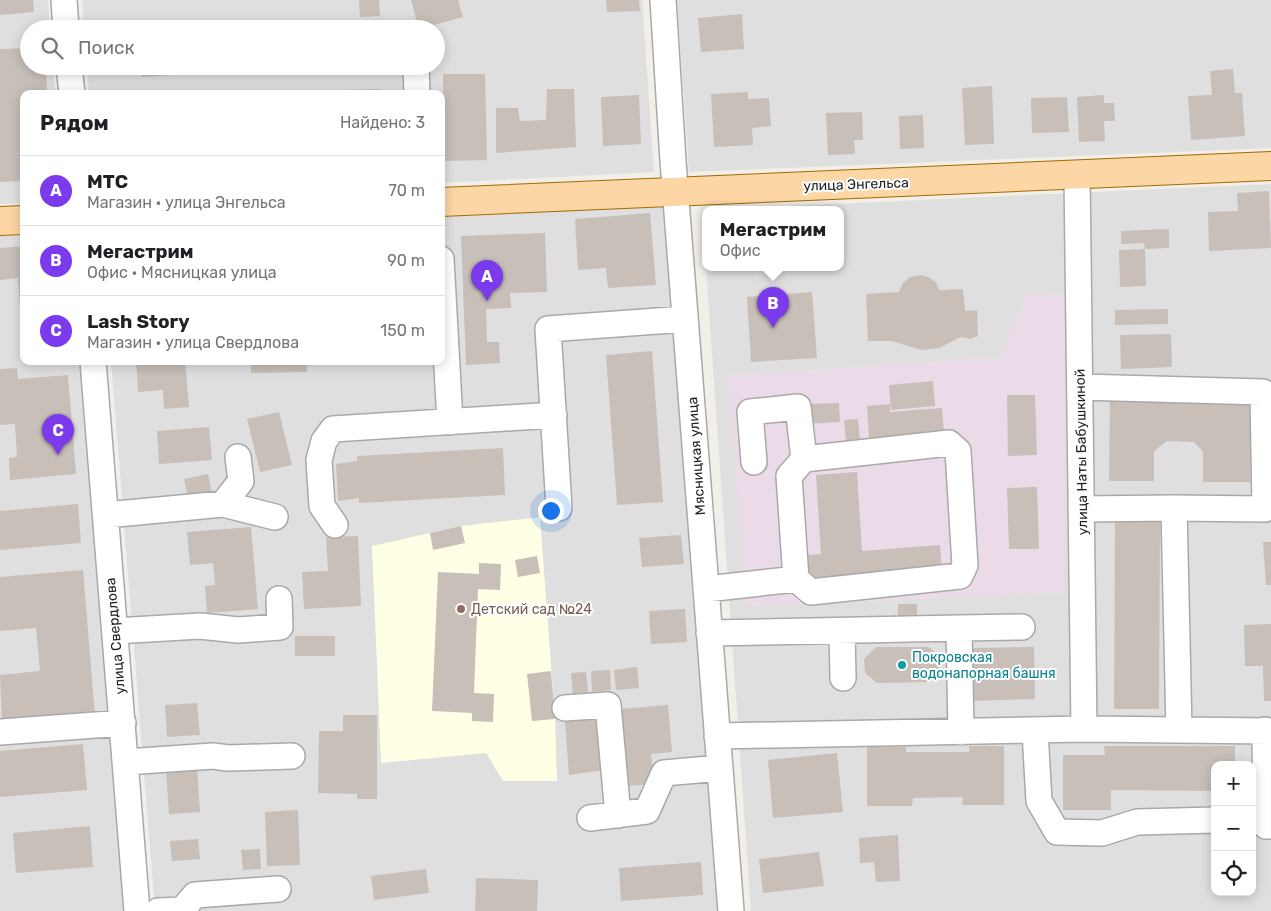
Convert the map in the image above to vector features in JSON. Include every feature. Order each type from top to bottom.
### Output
[{"type":"main road","name":"улица Энгельса","points":[[445,202],[1271,166]]},
{"type":"main road","points":[[0,221],[20,220]]},
{"type":"street","points":[[64,0],[65,20]]},
{"type":"street","name":"Мясницкая улица","points":[[662,0],[731,911]]},
{"type":"street","points":[[70,75],[72,90]]},
{"type":"street","points":[[416,75],[417,90]]},
{"type":"street","name":"улица Наты Бабушкиной","points":[[1077,175],[1084,729]]},
{"type":"street","points":[[559,508],[548,329],[685,320]]},
{"type":"street","points":[[445,331],[450,422]]},
{"type":"street","name":"улица Свердлова","points":[[93,365],[138,911]]},
{"type":"street","points":[[1080,387],[1263,392],[1265,509],[1081,509]]},
{"type":"street","points":[[754,462],[750,412],[798,408],[804,459]]},
{"type":"street","points":[[335,525],[322,506],[319,460],[324,441],[333,429],[554,416]]},
{"type":"street","points":[[949,444],[958,451],[966,565],[960,576],[811,592],[796,579],[789,476],[804,459],[949,444]]},
{"type":"street","points":[[223,504],[241,482],[238,457]]},
{"type":"street","points":[[106,515],[223,504],[275,517]]},
{"type":"street","points":[[1174,508],[1179,730]]},
{"type":"street","points":[[706,589],[796,579]]},
{"type":"street","points":[[115,631],[200,626],[238,630],[280,627],[279,599]]},
{"type":"street","points":[[710,633],[1022,627]]},
{"type":"street","points":[[958,628],[961,732]]},
{"type":"street","points":[[842,631],[843,678]]},
{"type":"street","points":[[565,708],[608,705],[618,815]]},
{"type":"street","points":[[0,732],[122,723]]},
{"type":"street","points":[[718,736],[1084,729],[1268,730],[1259,787],[1263,825]]},
{"type":"street","points":[[1035,730],[1039,801],[1057,832],[1102,834],[1136,822],[1211,820]]},
{"type":"street","points":[[126,762],[213,756],[228,758],[292,756]]},
{"type":"street","points":[[590,818],[646,811],[664,773],[720,768]]},
{"type":"street","points":[[158,911],[182,910],[194,895],[278,889]]},
{"type":"shaded area","points":[[0,0],[48,0],[49,20],[20,20],[20,75],[54,75],[55,90],[20,90],[20,203],[0,204]]},
{"type":"shaded area","points":[[82,0],[642,0],[654,172],[445,183],[445,90],[89,90],[88,75],[445,75],[445,20],[83,20]]},
{"type":"shaded area","points":[[677,0],[1271,0],[1271,148],[689,172]]},
{"type":"shaded area","points":[[1271,184],[1271,911],[751,911],[706,271],[844,271],[844,206],[787,206]],"holes":[[[1026,296],[1064,592],[747,606],[729,376],[1000,358]]]},
{"type":"shaded area","points":[[663,205],[721,911],[155,911],[111,365],[445,365],[445,217]]},
{"type":"shaded area","points":[[20,235],[20,365],[81,365],[125,911],[0,911],[0,236]]},
{"type":"shaded area","points":[[1066,294],[1064,592],[746,606],[728,376],[1000,358],[1026,296]]},
{"type":"shaded area","name":"Детский сад №24","points":[[540,517],[555,719],[557,781],[503,781],[486,753],[381,763],[372,546],[461,526]]},
{"type":"building","points":[[0,0],[33,0],[34,12],[0,15]]},
{"type":"building","points":[[359,0],[379,0],[380,16],[360,17]]},
{"type":"building","points":[[411,0],[458,0],[463,17],[445,22],[445,20],[417,20]]},
{"type":"building","points":[[606,0],[639,0],[640,11],[607,12]]},
{"type":"building","points":[[742,14],[744,49],[701,52],[698,18]]},
{"type":"building","points":[[20,48],[20,75],[46,75],[47,90],[20,90],[20,181],[0,182],[0,49]]},
{"type":"building","points":[[1233,69],[1235,93],[1242,93],[1245,136],[1191,140],[1188,96],[1212,95],[1210,71]]},
{"type":"building","points":[[445,74],[485,74],[487,160],[445,161],[445,90],[443,90],[443,75]]},
{"type":"building","points":[[142,75],[171,75],[142,77]]},
{"type":"building","points":[[992,86],[994,144],[965,145],[962,88]]},
{"type":"building","points":[[380,89],[380,90],[340,90]]},
{"type":"building","points":[[547,89],[574,89],[576,147],[496,153],[496,108],[518,108],[520,121],[546,120]]},
{"type":"building","points":[[748,92],[748,99],[769,98],[771,126],[752,128],[753,145],[714,147],[711,94]]},
{"type":"building","points":[[639,95],[641,144],[603,146],[601,97]]},
{"type":"building","points":[[1104,95],[1104,103],[1114,103],[1115,121],[1104,121],[1105,141],[1079,142],[1077,97]]},
{"type":"building","points":[[1067,97],[1069,132],[1032,133],[1031,98]]},
{"type":"building","points":[[862,112],[863,140],[854,140],[855,154],[828,155],[826,113]]},
{"type":"building","points":[[923,115],[924,148],[900,149],[899,116]]},
{"type":"building","points":[[1269,191],[1271,248],[1209,251],[1208,212],[1238,211],[1237,193]]},
{"type":"building","points":[[650,213],[656,285],[608,288],[606,268],[578,270],[575,219]]},
{"type":"building","points":[[1169,229],[1169,248],[1145,249],[1144,243],[1121,244],[1121,231]]},
{"type":"building","points":[[545,233],[547,292],[510,293],[511,308],[486,309],[487,342],[499,342],[500,363],[466,365],[461,236]]},
{"type":"building","points":[[20,246],[20,308],[18,278],[0,280],[0,248]]},
{"type":"building","points":[[1145,249],[1146,286],[1120,287],[1119,250]]},
{"type":"building","points":[[920,275],[936,282],[939,290],[963,289],[965,311],[977,310],[978,336],[970,339],[961,337],[939,348],[921,350],[892,341],[868,341],[866,294],[899,292],[903,283],[910,277]]},
{"type":"building","points":[[812,292],[817,358],[751,362],[747,297]]},
{"type":"building","points":[[1168,309],[1168,324],[1115,325],[1115,310]]},
{"type":"building","points":[[1171,334],[1172,367],[1121,369],[1120,335]]},
{"type":"building","points":[[652,351],[663,502],[617,505],[606,355]]},
{"type":"building","points":[[136,365],[185,365],[189,407],[164,409],[163,390],[138,392]]},
{"type":"building","points":[[251,365],[307,365],[307,372],[251,373]]},
{"type":"building","points":[[17,368],[18,379],[68,375],[76,474],[10,480],[9,458],[17,457],[15,424],[0,425],[0,369]]},
{"type":"building","points":[[933,381],[935,406],[891,410],[889,385]]},
{"type":"building","points":[[1007,395],[1035,395],[1037,455],[1008,456]]},
{"type":"building","points":[[1110,397],[1251,398],[1250,482],[1203,482],[1203,452],[1194,442],[1167,441],[1154,451],[1154,481],[1109,481]]},
{"type":"building","points":[[839,403],[840,422],[807,424],[806,404]]},
{"type":"building","points":[[890,404],[890,412],[942,408],[944,432],[869,438],[867,406]]},
{"type":"building","points":[[279,412],[292,465],[260,472],[247,419]]},
{"type":"building","points":[[858,419],[860,440],[846,441],[844,420]]},
{"type":"building","points":[[209,427],[212,460],[159,464],[157,431]]},
{"type":"building","points":[[503,448],[505,495],[359,503],[359,498],[338,501],[336,464],[357,461],[357,456]]},
{"type":"building","points":[[857,472],[862,551],[940,545],[942,572],[808,582],[806,555],[821,554],[816,475]]},
{"type":"building","points":[[208,474],[212,493],[188,498],[184,479]]},
{"type":"building","points":[[1037,487],[1039,549],[1009,549],[1007,488]]},
{"type":"building","points":[[78,504],[81,543],[0,550],[0,511]]},
{"type":"building","points":[[1115,522],[1160,522],[1159,709],[1114,709]]},
{"type":"building","points":[[461,526],[465,543],[433,550],[430,533]]},
{"type":"building","points":[[251,527],[258,609],[207,613],[205,586],[215,585],[213,563],[190,565],[187,532]]},
{"type":"building","points":[[681,535],[684,564],[642,567],[639,538]]},
{"type":"building","points":[[358,536],[361,606],[304,609],[302,572],[328,571],[326,537]]},
{"type":"building","points":[[1263,542],[1271,542],[1271,585],[1266,585]]},
{"type":"building","points":[[537,556],[540,573],[518,577],[515,560]]},
{"type":"building","points":[[479,563],[501,564],[500,590],[478,589],[474,693],[494,694],[493,722],[472,721],[472,713],[432,711],[438,572],[479,574]]},
{"type":"building","points":[[83,570],[95,716],[2,724],[0,675],[40,671],[36,628],[0,631],[0,577]]},
{"type":"building","points":[[898,604],[917,604],[917,623],[898,623]]},
{"type":"building","points":[[685,609],[687,642],[651,644],[649,611]]},
{"type":"building","points":[[1271,624],[1271,701],[1264,701],[1263,666],[1245,666],[1244,625]]},
{"type":"building","points":[[295,636],[335,636],[335,656],[295,656]]},
{"type":"building","name":"Покровская водонапорная башня","points":[[876,647],[929,647],[940,657],[940,671],[930,682],[877,683],[865,673],[864,659]]},
{"type":"building","points":[[1034,647],[1035,699],[970,701],[969,648]]},
{"type":"building","points":[[637,667],[639,688],[616,690],[614,670]]},
{"type":"building","points":[[610,670],[611,690],[592,692],[591,671]]},
{"type":"building","points":[[551,671],[555,719],[532,721],[527,674]]},
{"type":"building","points":[[586,672],[588,692],[573,694],[571,673]]},
{"type":"building","points":[[197,703],[200,735],[167,737],[165,705]]},
{"type":"building","points":[[668,705],[672,752],[651,754],[654,784],[627,786],[620,709]]},
{"type":"building","points":[[343,715],[377,715],[377,799],[357,799],[357,794],[318,793],[319,731],[343,731]]},
{"type":"building","points":[[605,716],[612,769],[569,775],[565,721]]},
{"type":"building","points":[[83,744],[87,790],[0,797],[0,751]]},
{"type":"building","points":[[969,746],[1004,746],[1004,805],[962,805],[963,797],[913,798],[912,806],[867,806],[867,747],[906,747],[906,752],[969,752]]},
{"type":"building","points":[[1104,746],[1235,746],[1235,761],[1211,761],[1211,791],[1111,790],[1111,810],[1063,810],[1063,755],[1105,755]]},
{"type":"building","points":[[837,753],[843,812],[773,818],[768,760]]},
{"type":"building","points":[[197,767],[200,812],[169,814],[166,769]]},
{"type":"building","points":[[298,810],[300,865],[267,866],[265,812]]},
{"type":"building","points":[[90,826],[93,867],[16,873],[13,833]]},
{"type":"building","points":[[898,835],[900,881],[876,882],[874,862],[860,863],[859,838]]},
{"type":"building","points":[[198,839],[200,859],[172,861],[170,841]]},
{"type":"building","points":[[260,849],[261,869],[243,870],[241,850]]},
{"type":"building","points":[[819,852],[824,886],[763,893],[759,859]]},
{"type":"building","points":[[701,862],[703,895],[621,901],[619,868]]},
{"type":"building","points":[[426,869],[429,893],[374,900],[371,876]]},
{"type":"building","points":[[476,878],[538,880],[537,911],[475,911]]},
{"type":"place","name":"МТС","points":[[487,301]]},
{"type":"place","name":"Мегастрим","points":[[773,328]]},
{"type":"place","name":"Lash Story","points":[[58,455]]},
{"type":"place","name":"Детский сад №24","points":[[461,609]]},
{"type":"place","name":"Покровская водонапорная башня","points":[[902,665]]}]
